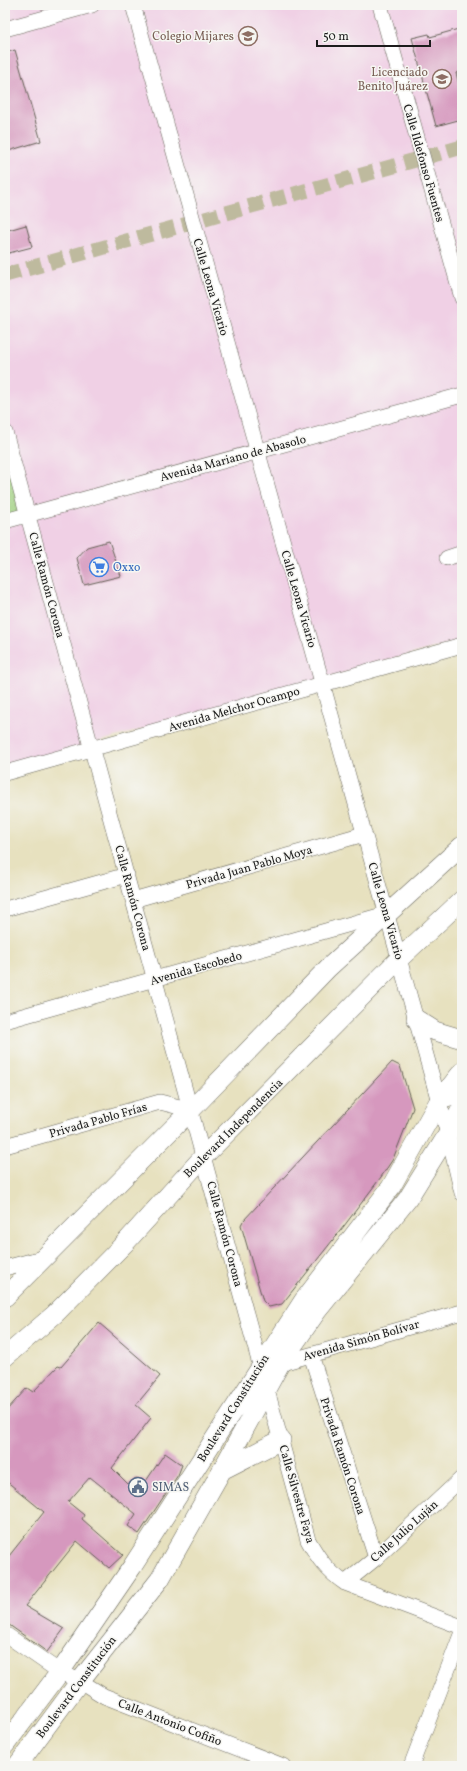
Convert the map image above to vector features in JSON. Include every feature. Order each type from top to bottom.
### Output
[{"type":"main road","points":[[5,1297],[47,1257],[328,968],[462,846]]},
{"type":"main road","name":"Boulevard Independencia","points":[[5,1357],[60,1309],[126,1242],[204,1156],[399,959],[462,900]]},
{"type":"main road","points":[[416,1019],[435,1031],[462,1039]]},
{"type":"main road","name":"Boulevard Constitución","points":[[5,1745],[60,1672],[132,1567],[261,1364],[304,1300],[391,1187],[439,1101],[462,1072]]},
{"type":"main road","name":"Boulevard Constitución","points":[[17,1766],[80,1681],[160,1579],[280,1364],[317,1310],[407,1200],[448,1134],[462,1107]]},
{"type":"main road","points":[[222,1470],[281,1440]]},
{"type":"street","points":[[5,29],[92,5]]},
{"type":"street","name":"Calle Leona Vicario","points":[[133,5],[439,1101],[462,1193]]},
{"type":"street","name":"Calle Ildefonso Fuentes","points":[[380,5],[462,298]]},
{"type":"street","name":"Avenida Mariano de Abasolo","points":[[5,521],[462,395]]},
{"type":"street","name":"Calle Ramón Corona","points":[[5,432],[261,1364]]},
{"type":"street","points":[[447,558],[462,553]]},
{"type":"street","name":"Avenida Melchor Ocampo","points":[[5,773],[462,645]]},
{"type":"street","name":"Privada Juan Pablo Moya","points":[[133,900],[364,834]]},
{"type":"street","points":[[5,909],[127,875]]},
{"type":"street","name":"Avenida Escobedo","points":[[5,1021],[387,914]]},
{"type":"street","points":[[439,1101],[462,1095]]},
{"type":"street","name":"Privada Pablo Frías","points":[[5,1146],[160,1102],[191,1110]]},
{"type":"street","points":[[5,1268],[47,1257]]},
{"type":"street","name":"Avenida Simón Bolívar","points":[[261,1364],[267,1366],[280,1364],[462,1312]]},
{"type":"street","name":"Privada Ramón Corona","points":[[311,1355],[376,1558]]},
{"type":"street","name":"Calle Silvestre Faya","points":[[261,1364],[308,1540],[318,1559],[332,1574],[345,1582],[462,1627]]},
{"type":"street","name":"Calle Julio Luján","points":[[345,1582],[376,1558],[462,1478]]},
{"type":"street","points":[[411,1766],[462,1632]]},
{"type":"street","name":"Calle Antonio Cofiño","points":[[5,1634],[60,1672],[80,1681],[104,1696],[282,1766]]},
{"type":"shaded area","points":[[5,5],[462,5],[462,640],[5,768]]},
{"type":"green space","points":[[5,433],[27,513],[5,520]]},
{"type":"building","name":"Licenciado Benito Juárez","points":[[462,28],[462,71],[456,73],[462,98],[462,119],[436,126],[412,38],[429,34],[430,37]]},
{"type":"building","points":[[15,50],[41,141],[5,152],[5,53]]},
{"type":"building","points":[[26,225],[32,247],[5,254],[5,231]]},
{"type":"building","name":"Oxxo","points":[[109,541],[121,576],[84,585],[77,558],[87,547]]},
{"type":"building","points":[[392,1062],[400,1066],[413,1108],[393,1159],[344,1226],[282,1304],[269,1307],[263,1301],[241,1225],[243,1221]]},
{"type":"building","name":"SIMAS","points":[[99,1323],[160,1376],[136,1405],[151,1418],[112,1468],[128,1484],[136,1478],[146,1481],[165,1453],[182,1465],[178,1475],[139,1534],[128,1526],[136,1514],[90,1477],[68,1502],[84,1515],[82,1519],[123,1555],[109,1568],[77,1541],[25,1606],[64,1629],[47,1652],[5,1622],[5,1561],[44,1512],[5,1480],[5,1412],[27,1388],[33,1392],[58,1366],[61,1367]]},
{"type":"tunnel","points":[[5,275],[462,147]]},
{"type":"place","name":"Colegio Mijares","points":[[248,36]]},
{"type":"place","name":"Licenciado Benito Juárez","points":[[442,79]]},
{"type":"place","name":"Oxxo","points":[[99,567]]},
{"type":"place","name":"SIMAS","points":[[138,1487]]}]
